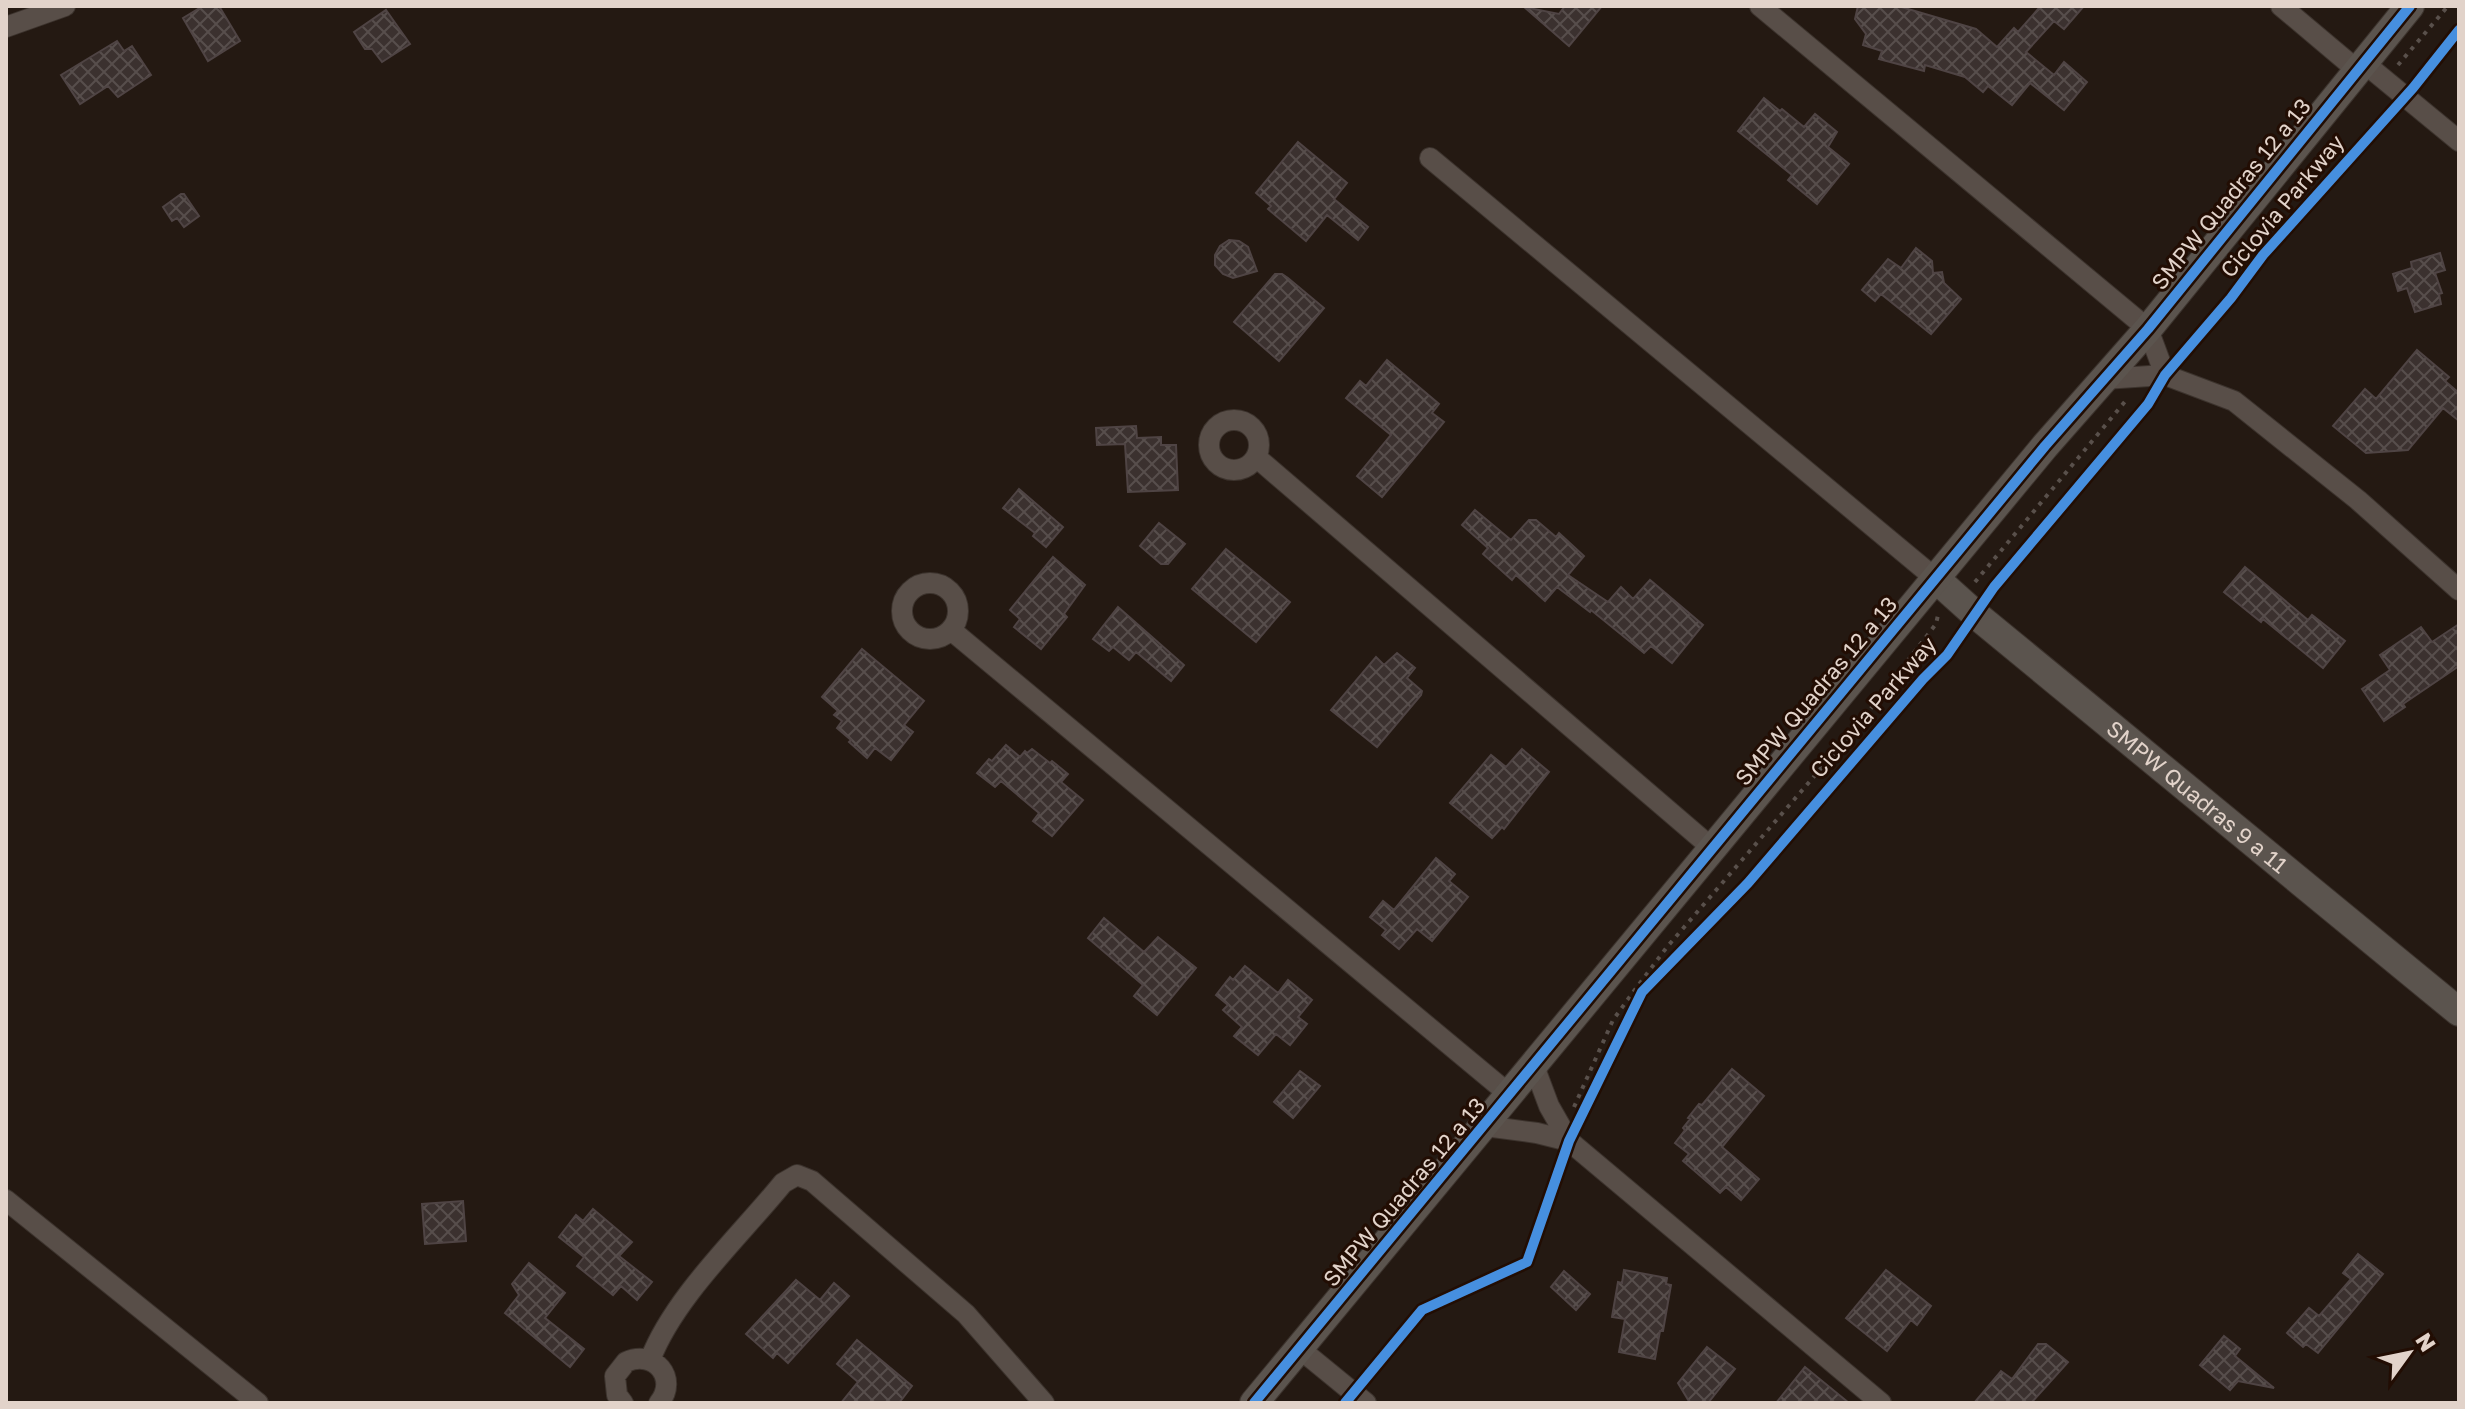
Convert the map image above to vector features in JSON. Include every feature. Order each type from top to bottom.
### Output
[{"type":"street","points":[[6,27],[65,6]]},
{"type":"street","points":[[1760,6],[2148,329],[2156,376]]},
{"type":"street","points":[[2281,6],[2360,66],[2385,80],[2459,141]]},
{"type":"street","name":"SMPW Quadras 12 a 13","points":[[1254,1403],[1712,848],[1944,586],[2104,379],[2410,6]]},
{"type":"street","points":[[1430,158],[1944,586]]},
{"type":"street","points":[[2104,379],[2156,376],[2234,401],[2358,500],[2459,590]]},
{"type":"street","points":[[1256,457],[1712,848]]},
{"type":"street","name":"SMPW Quadras 9 a 11","points":[[1944,586],[2459,1012]]},
{"type":"street","points":[[951,630],[1510,1095]]},
{"type":"street","points":[[1534,1066],[1549,1106],[1566,1136],[1881,1403]]},
{"type":"street","points":[[1485,1126],[1566,1136]]},
{"type":"street","points":[[650,1360],[667,1322],[783,1183],[797,1175],[812,1181],[966,1314],[1044,1403]]},
{"type":"street","points":[[6,1200],[258,1403]]},
{"type":"street","points":[[1300,1349],[1366,1403]]},
{"type":"street","points":[[623,1403],[614,1386],[619,1368],[634,1358],[650,1360],[660,1366],[667,1382],[659,1403]]},
{"type":"path","points":[[2385,80],[2448,6]]},
{"type":"path","points":[[1566,1136],[1613,1020],[1667,947],[1855,729],[1936,624],[1944,586],[1970,588],[2156,376]]},
{"type":"path","points":[[1629,1019],[1642,992],[1663,971]]},
{"type":"path","points":[[1566,1136],[1602,1073]]},
{"type":"building","points":[[203,6],[219,6],[240,41],[208,61],[183,18]]},
{"type":"building","points":[[1565,6],[1602,6],[1569,46],[1524,7],[1559,14]]},
{"type":"building","points":[[1858,6],[1898,6],[1976,29],[1997,47],[2014,28],[2018,32],[2039,8],[2036,6],[2084,6],[2064,29],[2054,21],[2026,52],[2054,75],[2064,62],[2087,82],[2064,110],[2030,83],[2012,105],[1988,86],[1983,92],[1965,77],[1925,65],[1924,71],[1879,59],[1882,51],[1863,45],[1866,34],[1855,19]]},
{"type":"building","points":[[386,10],[410,44],[382,62],[372,49],[365,49],[354,32]]},
{"type":"building","points":[[117,41],[124,51],[132,46],[151,75],[118,97],[108,86],[80,104],[61,75]]},
{"type":"building","points":[[1764,98],[1804,127],[1815,114],[1837,132],[1828,147],[1849,164],[1817,204],[1788,180],[1792,175],[1738,131]]},
{"type":"building","points":[[1298,142],[1347,183],[1334,199],[1368,227],[1358,240],[1327,215],[1306,241],[1268,209],[1271,206],[1256,193]]},
{"type":"building","points":[[181,194],[199,216],[184,227],[177,218],[172,221],[163,207]]},
{"type":"building","points":[[1229,240],[1239,241],[1248,247],[1257,271],[1233,278],[1223,274],[1215,265],[1215,255],[1220,246]]},
{"type":"building","points":[[1916,248],[1932,261],[1933,273],[1942,272],[1944,283],[1961,299],[1931,334],[1881,294],[1875,301],[1862,290],[1888,259],[1901,268]]},
{"type":"building","points":[[2440,253],[2445,270],[2435,273],[2442,293],[2439,294],[2441,304],[2415,312],[2407,288],[2398,291],[2393,274],[2412,268],[2411,262]]},
{"type":"building","points":[[1275,274],[1288,278],[1324,308],[1279,361],[1234,322]]},
{"type":"building","points":[[2417,350],[2449,377],[2445,381],[2459,393],[2459,421],[2443,408],[2408,450],[2366,453],[2333,426],[2365,389],[2376,399]]},
{"type":"building","points":[[1387,360],[1439,404],[1432,413],[1444,422],[1382,497],[1357,476],[1391,435],[1346,398],[1360,381],[1366,386]]},
{"type":"building","points":[[1136,426],[1137,438],[1161,437],[1161,445],[1176,445],[1178,490],[1128,492],[1125,444],[1097,445],[1096,428]]},
{"type":"building","points":[[1019,489],[1063,527],[1046,547],[1033,536],[1035,533],[1003,508]]},
{"type":"building","points":[[1475,510],[1511,540],[1529,520],[1536,520],[1556,537],[1559,533],[1584,556],[1568,575],[1608,602],[1621,587],[1633,599],[1650,580],[1703,625],[1672,663],[1651,646],[1644,653],[1557,587],[1545,601],[1516,575],[1512,580],[1483,554],[1488,548],[1462,525]]},
{"type":"building","points":[[1159,523],[1185,544],[1168,564],[1161,564],[1140,546]]},
{"type":"building","points":[[1226,549],[1290,602],[1256,642],[1192,589]]},
{"type":"building","points":[[1053,557],[1085,585],[1064,614],[1067,617],[1041,649],[1014,627],[1020,619],[1010,610]]},
{"type":"building","points":[[2245,567],[2308,620],[2312,615],[2345,641],[2323,668],[2224,592]]},
{"type":"building","points":[[1118,607],[1184,665],[1171,681],[1136,652],[1129,660],[1113,647],[1109,651],[1093,639]]},
{"type":"building","points":[[2459,624],[2459,666],[2403,704],[2405,707],[2384,721],[2362,689],[2390,670],[2380,655],[2421,627],[2432,642]]},
{"type":"building","points":[[862,649],[924,701],[904,725],[913,732],[891,760],[875,748],[867,758],[849,742],[851,740],[837,728],[842,721],[834,715],[838,711],[822,697]]},
{"type":"building","points":[[1397,653],[1415,668],[1407,678],[1422,691],[1377,747],[1331,710],[1376,657],[1384,665]]},
{"type":"building","points":[[1006,745],[1020,757],[1032,749],[1050,763],[1052,761],[1068,774],[1061,782],[1083,800],[1052,836],[1033,821],[1039,813],[1001,781],[995,787],[977,773]]},
{"type":"building","points":[[1522,749],[1549,772],[1504,829],[1502,827],[1492,838],[1450,803],[1491,755],[1506,767]]},
{"type":"building","points":[[1436,858],[1455,874],[1449,881],[1468,897],[1432,941],[1417,929],[1399,949],[1382,935],[1386,930],[1370,917],[1383,901],[1394,910]]},
{"type":"building","points":[[1104,918],[1144,952],[1158,937],[1196,968],[1157,1015],[1134,996],[1143,985],[1088,938]]},
{"type":"building","points":[[1245,966],[1278,993],[1288,980],[1312,1000],[1298,1017],[1307,1024],[1290,1045],[1276,1034],[1258,1055],[1234,1036],[1242,1027],[1223,1010],[1228,1005],[1216,995],[1230,977],[1233,980]]},
{"type":"building","points":[[1732,1069],[1764,1096],[1722,1147],[1759,1179],[1741,1200],[1726,1187],[1720,1193],[1683,1161],[1689,1154],[1675,1143],[1685,1130],[1683,1128],[1688,1118]]},
{"type":"building","points":[[1300,1071],[1320,1086],[1293,1118],[1274,1102]]},
{"type":"building","points":[[463,1201],[466,1241],[425,1244],[422,1204]]},
{"type":"building","points":[[593,1209],[632,1242],[619,1256],[652,1282],[637,1300],[621,1286],[613,1295],[577,1266],[584,1257],[559,1237],[576,1215],[583,1221]]},
{"type":"building","points":[[2358,1254],[2383,1274],[2318,1353],[2306,1344],[2303,1347],[2287,1333],[2309,1308],[2319,1316],[2351,1279],[2343,1273]]},
{"type":"building","points":[[529,1263],[565,1293],[545,1318],[584,1349],[570,1367],[505,1313],[519,1295],[512,1284]]},
{"type":"building","points":[[1624,1270],[1667,1278],[1666,1284],[1671,1285],[1655,1359],[1619,1352],[1625,1319],[1612,1317],[1618,1282],[1622,1283]]},
{"type":"building","points":[[1886,1270],[1931,1306],[1917,1325],[1911,1320],[1887,1351],[1846,1318]]},
{"type":"building","points":[[1564,1271],[1590,1294],[1576,1310],[1551,1287]]},
{"type":"building","points":[[796,1280],[820,1300],[834,1283],[849,1296],[788,1363],[777,1353],[773,1358],[746,1334]]},
{"type":"building","points":[[2224,1336],[2240,1349],[2235,1356],[2274,1388],[2238,1381],[2230,1390],[2200,1365]]},
{"type":"building","points":[[857,1340],[912,1386],[899,1403],[841,1403],[858,1382],[837,1364]]},
{"type":"building","points":[[2038,1344],[2046,1344],[2068,1362],[2031,1403],[1974,1403],[2001,1371],[2012,1379]]},
{"type":"building","points":[[1707,1347],[1735,1369],[1708,1403],[1690,1403],[1678,1383]]},
{"type":"building","points":[[1805,1367],[1849,1403],[1776,1403]]},
{"type":"cycle path","name":"Ciclovia Parkway","points":[[1254,1403],[2045,446],[2148,329],[2410,6]]},
{"type":"cycle path","name":"Ciclovia Parkway","points":[[1345,1403],[1422,1310],[1527,1262],[1569,1141],[1642,992],[1748,883],[1947,655],[1994,587],[2148,404],[2165,375],[2231,298],[2263,255],[2413,88],[2459,30]]}]
